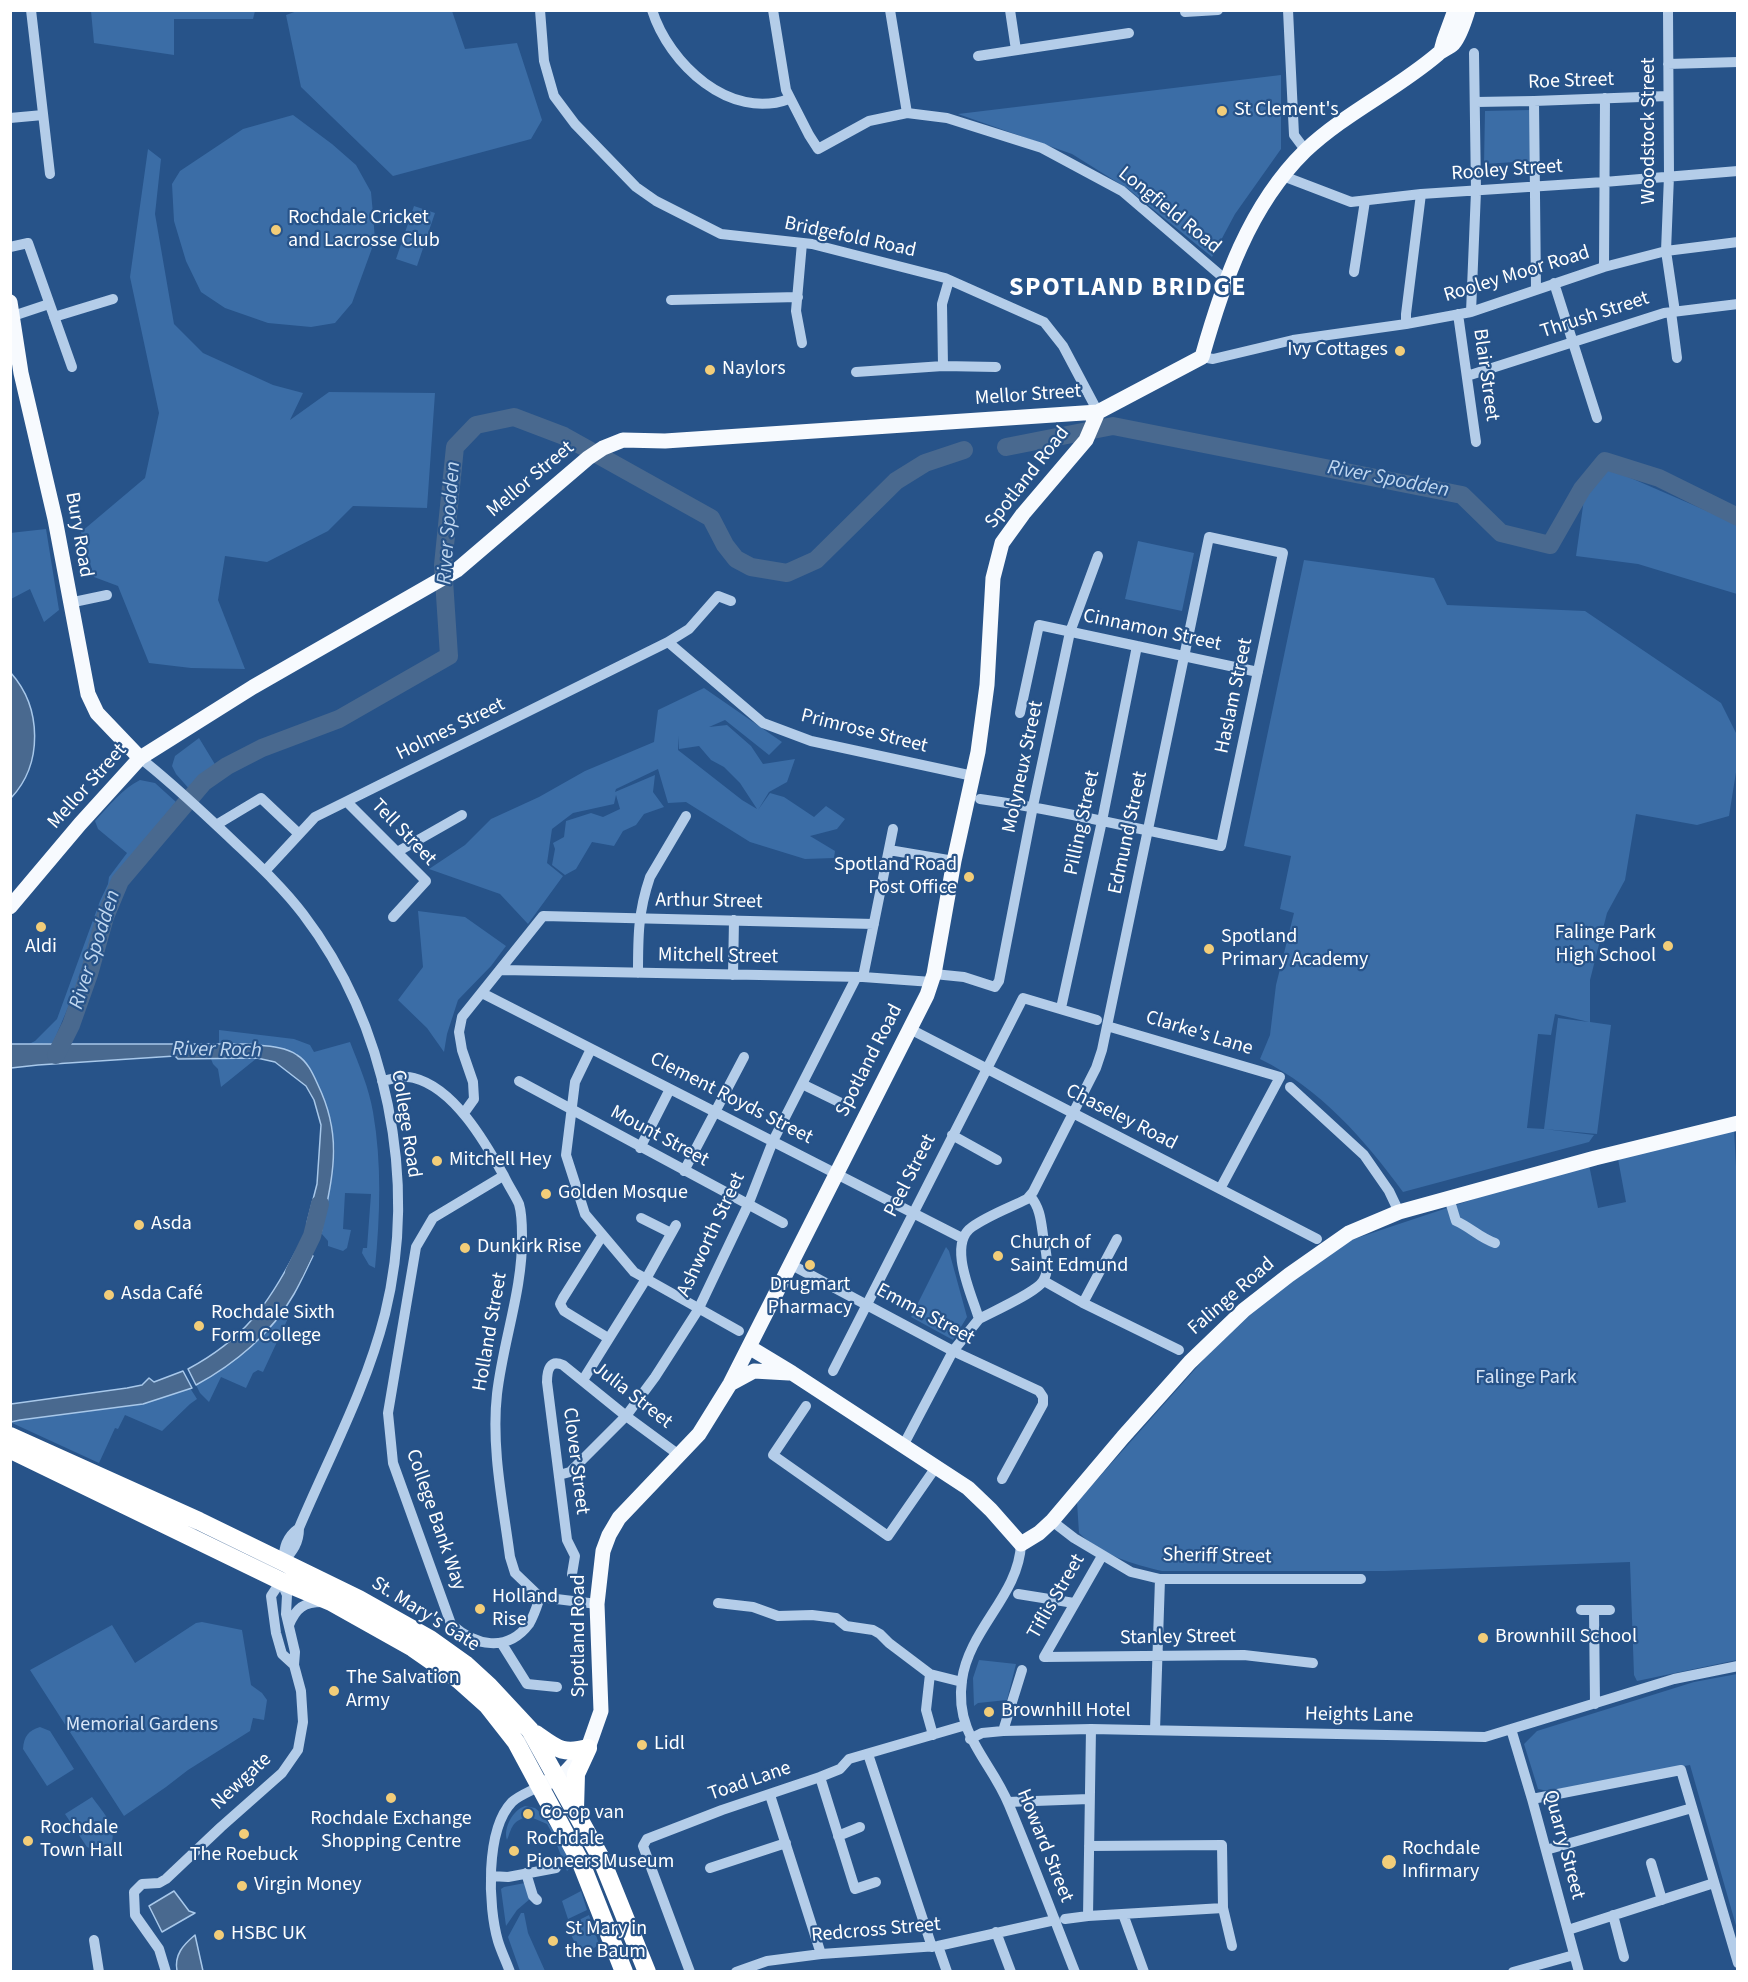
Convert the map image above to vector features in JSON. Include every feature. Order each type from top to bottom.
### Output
[{"type":"highway","points":[[10,1436],[32,1454]]},
{"type":"highway","points":[[10,1450],[32,1454]]},
{"type":"highway","name":"St. Mary's Gate","points":[[32,1454],[117,1484],[283,1562],[385,1613],[430,1639],[473,1671],[530,1730],[601,1858],[647,1971]]},
{"type":"highway","name":"St. Mary's Gate","points":[[32,1454],[281,1581],[331,1602],[413,1648],[459,1680],[487,1705],[516,1742],[581,1863],[624,1971]]},
{"type":"highway","points":[[530,1730],[555,1747],[572,1752],[588,1748]]},
{"type":"highway","points":[[575,1811],[576,1774],[588,1748]]},
{"type":"main road","points":[[1442,51],[1443,40],[1455,10]]},
{"type":"main road","points":[[1096,417],[1202,357],[1226,280],[1249,226],[1283,176],[1306,151],[1340,123],[1420,69],[1452,44],[1468,10]]},
{"type":"main road","name":"Bury Road","points":[[11,312],[21,373],[45,473],[88,694],[97,713],[140,758]]},
{"type":"main road","name":"Mellor Street","points":[[10,907],[80,824],[140,758],[257,685],[457,570],[588,458],[603,448],[623,440],[665,441],[1096,417]]},
{"type":"main road","name":"Spotland Road","points":[[540,1786],[564,1774],[588,1748],[601,1711],[597,1604],[603,1551],[609,1535],[619,1518],[699,1434],[730,1384],[910,1029],[933,978],[954,861],[973,776],[987,685],[993,578],[1002,543],[1023,513],[1086,440],[1096,417]]},
{"type":"main road","name":"Falinge Road","points":[[1021,1544],[1039,1533],[1052,1521],[1122,1437],[1190,1362],[1246,1308],[1349,1233],[1399,1212],[1595,1158],[1737,1123]]},
{"type":"main road","points":[[749,1347],[968,1488],[1021,1544]]},
{"type":"main road","points":[[730,1384],[754,1371],[792,1373]]},
{"type":"street","points":[[31,10],[50,174]]},
{"type":"street","name":"Bridgefold Road","points":[[540,10],[544,61],[554,96],[574,123],[629,182],[656,201],[721,234],[802,243],[949,280],[1044,322],[1063,346],[1096,417]]},
{"type":"street","points":[[652,10],[657,25],[669,45],[693,75],[737,101],[757,104],[780,103],[789,99],[773,10]]},
{"type":"street","points":[[890,10],[907,113]]},
{"type":"street","points":[[1010,10],[1016,50]]},
{"type":"street","points":[[1185,12],[1218,10]]},
{"type":"street","points":[[1288,10],[1294,135],[1306,151]]},
{"type":"street","name":"Woodstock Street","points":[[1668,10],[1669,176],[1666,251],[1677,358]]},
{"type":"street","points":[[978,56],[1129,33]]},
{"type":"street","points":[[1472,312],[1476,191],[1474,53]]},
{"type":"street","points":[[1668,64],[1737,62]]},
{"type":"street","name":"Roe Street","points":[[1476,102],[1668,96]]},
{"type":"street","name":"Longfield Road","points":[[789,99],[818,149],[869,121],[907,113],[947,118],[1042,148],[1122,191],[1226,280]]},
{"type":"street","points":[[1604,267],[1605,99]]},
{"type":"street","points":[[1534,101],[1536,290]]},
{"type":"street","points":[[10,118],[43,115]]},
{"type":"street","name":"Rooley Street","points":[[1283,176],[1351,202],[1421,194],[1737,171]]},
{"type":"street","points":[[1406,324],[1421,194]]},
{"type":"street","points":[[1354,272],[1365,201]]},
{"type":"street","name":"Rooley Moor Road","points":[[1202,357],[1213,359],[1293,340],[1472,312],[1604,267],[1666,251],[1737,242]]},
{"type":"street","points":[[10,247],[28,243],[72,368]]},
{"type":"street","points":[[802,243],[796,311],[802,343]]},
{"type":"street","points":[[943,366],[942,304],[949,280]]},
{"type":"street","points":[[1554,284],[1597,418]]},
{"type":"street","points":[[670,300],[798,297]]},
{"type":"street","points":[[54,317],[113,299]]},
{"type":"street","points":[[11,312],[49,304]]},
{"type":"street","name":"Thrush Street","points":[[1467,376],[1673,312],[1737,304]]},
{"type":"street","name":"Blair Street","points":[[1458,314],[1476,442]]},
{"type":"street","points":[[856,372],[943,366],[996,367]]},
{"type":"street","name":"Edmund Street","points":[[1030,1196],[1096,1068],[1107,1026],[1209,537],[1283,553]]},
{"type":"street","name":"Haslam Street","points":[[1148,831],[1221,846],[1283,553]]},
{"type":"street","name":"Molyneux Street","points":[[933,978],[964,977],[995,987],[999,981],[1070,632],[1098,556]]},
{"type":"street","points":[[69,603],[106,595]]},
{"type":"street","name":"Holmes Street","points":[[265,871],[315,817],[668,642],[688,629],[717,596],[731,602]]},
{"type":"street","name":"Cinnamon Street","points":[[1020,713],[1039,625],[1258,672]]},
{"type":"street","name":"Primrose Street","points":[[668,642],[764,723],[811,741],[973,776]]},
{"type":"street","name":"Pilling Street","points":[[1061,1008],[1137,646]]},
{"type":"street","name":"College Road","points":[[140,758],[181,792],[265,871],[305,916],[333,960],[365,1026],[382,1081],[390,1120],[397,1190],[397,1232],[385,1313],[361,1390],[299,1528],[299,1538],[295,1549],[283,1562]]},
{"type":"street","points":[[216,825],[261,798],[299,834]]},
{"type":"street","points":[[980,798],[1033,806],[1148,831]]},
{"type":"street","name":"Tell Street","points":[[347,802],[426,881],[393,917]]},
{"type":"street","points":[[398,852],[462,814]]},
{"type":"street","points":[[638,973],[639,918],[650,877],[686,816]]},
{"type":"street","name":"Ashworth Street","points":[[559,1475],[570,1472],[626,1416],[655,1377],[698,1310],[748,1204],[773,1141],[860,978],[874,924],[893,829]]},
{"type":"street","points":[[889,850],[954,861]]},
{"type":"street","name":"Arthur Street","points":[[502,970],[543,916],[874,924]]},
{"type":"street","points":[[733,975],[734,920]]},
{"type":"street","points":[[464,1113],[474,1099],[473,1082],[462,1050],[459,1032],[462,1017],[502,970]]},
{"type":"street","name":"Mitchell Street","points":[[502,970],[933,978]]},
{"type":"street","name":"Clement Royds Street","points":[[482,993],[963,1238]]},
{"type":"street","name":"Peel Street","points":[[833,1371],[1023,998],[1061,1008]]},
{"type":"street","points":[[1061,1008],[1097,1020]]},
{"type":"street","name":"Clarke's Lane","points":[[1107,1026],[1280,1077],[1220,1190]]},
{"type":"street","name":"Chaseley Road","points":[[910,1029],[1317,1239]]},
{"type":"street","points":[[591,1049],[575,1082],[566,1155],[585,1214],[634,1272],[739,1331]]},
{"type":"street","points":[[684,1171],[744,1057]]},
{"type":"street","name":"Holland Street","points":[[382,1081],[403,1077],[422,1080],[445,1095],[464,1113],[487,1145],[519,1204],[523,1238],[520,1273],[497,1394],[496,1439],[510,1557],[515,1573],[540,1597]]},
{"type":"street","name":"Mount Street","points":[[519,1081],[783,1223]]},
{"type":"street","points":[[802,1084],[841,1103]]},
{"type":"street","points":[[1290,1087],[1364,1155],[1389,1191],[1399,1212]]},
{"type":"street","points":[[640,1148],[670,1089]]},
{"type":"street","points":[[952,1135],[997,1160]]},
{"type":"street","name":"College Bank Way","points":[[502,1644],[483,1643],[470,1638],[451,1624],[393,1463],[388,1413],[416,1247],[433,1218],[503,1176]]},
{"type":"street","points":[[903,1446],[953,1351],[979,1319],[1036,1288],[1044,1281],[1046,1263],[1041,1221],[1036,1203],[1030,1196],[972,1227],[963,1238],[960,1253],[979,1319]]},
{"type":"street","points":[[1449,1198],[1456,1221],[1495,1243]]},
{"type":"street","points":[[583,1380],[646,1279],[673,1229],[641,1218]]},
{"type":"street","points":[[602,1236],[561,1304],[564,1311],[608,1338]]},
{"type":"street","points":[[1083,1303],[1117,1239]]},
{"type":"street","name":"Emma Street","points":[[790,1264],[953,1351],[1039,1391],[1043,1397],[1043,1404],[1002,1479]]},
{"type":"street","points":[[1044,1281],[1083,1303],[1179,1350]]},
{"type":"street","name":"Clover Street","points":[[563,1365],[553,1364],[549,1367],[547,1375],[567,1540],[575,1556],[572,1574]]},
{"type":"street","name":"Julia Street","points":[[563,1365],[679,1455]]},
{"type":"street","points":[[806,1406],[773,1455],[888,1536],[936,1467]]},
{"type":"street","name":"Sheriff Street","points":[[1052,1521],[1102,1556],[1131,1572],[1160,1579],[1361,1579]]},
{"type":"street","points":[[970,1739],[961,1698],[965,1663],[972,1645],[1007,1588],[1020,1560],[1021,1544]]},
{"type":"street","name":"Tiflis Street","points":[[1044,1657],[1102,1556]]},
{"type":"street","name":"Newgate","points":[[166,1971],[159,1949],[135,1915],[134,1892],[142,1884],[159,1883],[166,1880],[282,1773],[298,1750],[303,1722],[301,1691],[294,1665],[295,1652],[286,1614],[286,1595],[281,1581],[283,1562]]},
{"type":"street","points":[[1155,1730],[1160,1579]]},
{"type":"street","points":[[281,1581],[271,1596],[276,1633],[282,1654],[294,1665]]},
{"type":"street","points":[[1018,1594],[1074,1603]]},
{"type":"street","points":[[557,1687],[527,1684],[502,1644],[528,1625],[540,1597],[597,1604]]},
{"type":"street","points":[[289,1625],[298,1608],[307,1602],[331,1602]]},
{"type":"street","points":[[718,1603],[753,1607],[778,1616],[836,1618],[846,1626],[873,1630],[930,1674],[962,1682]]},
{"type":"street","points":[[1581,1610],[1610,1610]]},
{"type":"street","points":[[1594,1610],[1595,1704]]},
{"type":"street","name":"Stanley Street","points":[[1044,1657],[1245,1655],[1313,1663]]},
{"type":"street","name":"Heights Lane","points":[[970,1739],[982,1733],[1003,1731],[1091,1730],[1485,1737],[1674,1679],[1737,1666]]},
{"type":"street","points":[[1003,1731],[1022,1670]]},
{"type":"street","points":[[930,1674],[926,1710],[933,1735]]},
{"type":"street","name":"Toad Lane","points":[[690,1971],[643,1846],[647,1839],[722,1810],[820,1778],[840,1769],[849,1759],[966,1725]]},
{"type":"street","name":"Quarry Street","points":[[1511,1729],[1579,1971]]},
{"type":"street","points":[[1088,1916],[1091,1730]]},
{"type":"street","name":"Howard Street","points":[[970,1739],[1008,1802],[1060,1920],[1075,1971]]},
{"type":"street","points":[[868,1754],[935,1946],[947,1971]]},
{"type":"street","points":[[1532,1799],[1681,1770],[1737,1963]]},
{"type":"street","points":[[820,1778],[855,1889],[876,1882]]},
{"type":"street","points":[[510,1971],[498,1940],[491,1905],[490,1876],[494,1847],[500,1823],[512,1802],[540,1786]]},
{"type":"street","points":[[770,1795],[821,1954]]},
{"type":"street","points":[[1008,1802],[1089,1799]]},
{"type":"street","points":[[1546,1850],[1692,1808]]},
{"type":"street","points":[[838,1836],[861,1827]]},
{"type":"street","points":[[710,1868],[786,1843]]},
{"type":"street","points":[[1089,1846],[1222,1845],[1223,1908],[1232,1946]]},
{"type":"street","points":[[1652,1863],[1662,1899]]},
{"type":"street","points":[[490,1876],[508,1877],[556,1868]]},
{"type":"street","points":[[525,1873],[533,1896],[537,1900]]},
{"type":"street","points":[[1568,1930],[1714,1883]]},
{"type":"street","name":"Redcross Street","points":[[736,1971],[767,1961],[821,1954],[935,1946],[996,1932],[1088,1916],[1223,1908]]},
{"type":"street","points":[[1123,1914],[1144,1971]]},
{"type":"street","points":[[1613,1915],[1624,1957]]},
{"type":"street","points":[[996,1932],[1011,1971]]},
{"type":"street","points":[[94,1940],[99,1971]]},
{"type":"street","points":[[1513,1971],[1574,1955]]},
{"type":"green space","points":[[91,10],[255,11],[253,19],[174,19],[174,55],[94,43]]},
{"type":"green space","points":[[300,10],[452,11],[465,49],[517,43],[542,120],[531,139],[393,176],[301,87],[286,15]]},
{"type":"green space","points":[[1281,75],[1281,149],[1235,214],[1212,257],[1128,189],[1072,154],[958,114]]},
{"type":"green space","points":[[1530,110],[1530,161],[1484,164],[1485,111]]},
{"type":"green space","name":"Rochdale Cricket and Lacrosse Club","points":[[293,115],[356,165],[371,192],[373,214],[375,240],[352,303],[335,323],[311,327],[268,323],[225,308],[201,292],[186,261],[174,221],[172,184],[180,171],[243,129]]},
{"type":"green space","points":[[148,149],[161,159],[155,214],[174,324],[203,353],[273,385],[303,393],[290,420],[329,392],[435,393],[427,508],[353,506],[328,531],[267,562],[225,556],[218,600],[245,669],[191,668],[149,663],[118,586],[94,577],[81,532],[145,478],[159,413],[130,277]]},
{"type":"green space","points":[[414,206],[435,213],[417,266],[396,259]]},
{"type":"green space","points":[[1603,466],[1737,524],[1737,594],[1638,564],[1576,556],[1584,499]]},
{"type":"green space","points":[[46,529],[59,610],[44,622],[30,589],[11,599],[10,533]]},
{"type":"green space","points":[[1138,541],[1194,553],[1182,611],[1125,599]]},
{"type":"green space","points":[[1304,560],[1434,578],[1447,605],[1585,611],[1721,703],[1737,735],[1737,766],[1729,816],[1697,825],[1636,814],[1625,880],[1607,913],[1590,980],[1590,1022],[1611,1025],[1597,1134],[1544,1129],[1594,1135],[1589,1142],[1403,1192],[1373,1153],[1322,1100],[1282,1071],[1260,1059],[1270,1035],[1276,985],[1294,913],[1280,909],[1291,856],[1244,846]],"holes":[[[1555,1014],[1589,1022],[1558,1018],[1544,1129],[1527,1128],[1538,1034],[1551,1035]]]},
{"type":"green space","points":[[704,688],[782,742],[769,755],[725,720],[709,727],[727,725],[751,746],[763,764],[795,759],[787,782],[769,792],[758,810],[770,793],[784,797],[814,817],[826,806],[845,819],[837,829],[810,836],[835,851],[834,858],[805,859],[750,842],[686,802],[668,803],[658,769],[616,789],[615,792],[655,775],[653,792],[664,807],[644,814],[636,825],[623,831],[614,846],[592,842],[576,869],[565,875],[552,865],[555,849],[553,843],[564,837],[566,821],[591,813],[603,817],[620,809],[616,795],[614,804],[573,813],[552,829],[547,863],[563,876],[528,924],[500,894],[429,869],[465,845],[491,819],[539,797],[585,771],[654,742],[658,710]],"holes":[[[679,736],[679,749],[699,746],[711,760],[724,767],[740,783],[757,809],[678,750]]]},
{"type":"green space","points":[[199,738],[216,766],[191,791],[172,766],[175,756]]},
{"type":"green space","points":[[140,780],[155,783],[176,802],[116,875],[102,903],[72,998],[53,1043],[29,1044],[57,1019],[109,877],[127,853],[98,829],[95,821],[122,793]]},
{"type":"green space","points":[[418,911],[465,917],[506,946],[491,966],[458,1000],[444,1052],[427,1028],[398,1000],[423,967]]},
{"type":"green space","points":[[219,1030],[294,1039],[310,1045],[314,1052],[350,1042],[369,1094],[376,1132],[379,1190],[375,1268],[369,1265],[362,1253],[363,1248],[367,1248],[371,1194],[345,1193],[343,1229],[351,1230],[347,1248],[343,1251],[328,1246],[328,1241],[321,1233],[333,1173],[335,1149],[331,1119],[280,1048],[248,1044],[219,1044]]},
{"type":"green space","points":[[257,1058],[221,1087],[218,1069],[211,1059]]},
{"type":"green space","name":"Falinge Park","points":[[1734,1129],[1738,1204],[1737,1660],[1637,1681],[1634,1675],[1630,1562],[1385,1571],[1162,1571],[1107,1553],[1079,1533],[1077,1502],[1205,1358],[1246,1317],[1277,1292],[1351,1240],[1534,1179],[1589,1165],[1598,1208],[1626,1202],[1618,1159]]},
{"type":"green space","points":[[946,1247],[967,1317],[953,1340],[911,1317]]},
{"type":"green space","points":[[283,1309],[290,1314],[263,1372],[258,1370],[253,1373],[246,1388],[221,1377],[209,1402],[196,1385],[243,1352],[265,1331]]},
{"type":"green space","points":[[190,1388],[197,1399],[162,1431],[125,1415],[118,1429],[115,1428],[99,1463],[12,1423],[20,1420],[143,1404]]},
{"type":"green space","name":"Memorial Gardens","points":[[202,1622],[242,1630],[251,1685],[267,1700],[264,1720],[253,1718],[250,1731],[188,1770],[124,1816],[30,1670],[112,1625],[135,1663],[196,1623]]},
{"type":"green space","points":[[979,1660],[1016,1664],[1007,1700],[978,1703],[974,1706],[973,1678]]},
{"type":"green space","points":[[1737,1674],[1737,1929],[1690,1765],[1548,1791],[1538,1789],[1524,1744],[1537,1731],[1694,1682]]},
{"type":"green space","points":[[40,1727],[50,1731],[74,1769],[47,1786],[23,1749],[27,1735]]},
{"type":"green space","points":[[92,1797],[106,1815],[112,1828],[112,1842],[108,1849],[97,1851],[87,1847],[65,1814]]},
{"type":"green space","points":[[525,1806],[535,1808],[541,1813],[572,1856],[573,1865],[567,1871],[547,1824],[533,1818],[529,1809],[524,1811],[524,1818],[514,1824],[507,1840],[506,1830],[510,1820],[517,1811]]},
{"type":"green space","points":[[525,1883],[531,1898],[517,1910],[506,1926],[501,1889]]},
{"type":"green space","points":[[581,1891],[587,1910],[568,1919],[562,1901]]},
{"type":"green space","points":[[521,1913],[524,1913],[528,1933],[545,1971],[520,1971],[508,1937]]},
{"type":"green space","points":[[589,1915],[599,1944],[582,1958],[567,1926]]},
{"type":"water","points":[[11,673],[29,703],[35,736],[29,769],[11,798]]},
{"type":"water","points":[[10,1044],[248,1044],[280,1048],[297,1055],[314,1077],[331,1123],[332,1176],[321,1233],[307,1223],[317,1184],[321,1125],[314,1100],[306,1086],[275,1062],[257,1058],[178,1059],[175,1056],[11,1068]]},
{"type":"water","points":[[296,1251],[313,1256],[297,1289],[275,1322],[238,1357],[196,1385],[188,1369],[225,1346],[252,1319],[275,1288]]},
{"type":"water","points":[[183,1371],[192,1388],[143,1404],[11,1422],[11,1404],[127,1388],[142,1385],[149,1378],[154,1382]]},
{"type":"water","points":[[174,1891],[189,1911],[195,1913],[162,1932],[149,1906]]},
{"type":"water","points":[[195,1935],[203,1971],[177,1971],[176,1965],[180,1951]]},
{"type":"waterway","name":"River Spodden","points":[[56,1055],[71,1025],[89,974],[105,917],[120,881],[204,782],[227,766],[262,748],[339,719],[449,656],[443,565],[455,447],[476,425],[514,417],[564,436],[711,518],[725,545],[736,559],[751,567],[787,573],[816,560],[896,481],[925,463],[964,450]]},
{"type":"waterway","name":"River Spodden","points":[[1006,447],[1113,426],[1462,495],[1501,533],[1550,545],[1582,489],[1605,461],[1659,478],[1738,517]]},
{"type":"waterway","name":"River Roch","points":[[294,1273],[312,1236],[320,1204]]},
{"type":"place","name":"St Clement's","points":[[1222,111]]},
{"type":"place","name":"Rochdale Cricket and Lacrosse Club","points":[[276,230]]},
{"type":"place","name":"Ivy Cottages","points":[[1400,351]]},
{"type":"place","name":"Naylors","points":[[710,370]]},
{"type":"place","name":"Spotland Road Post Office","points":[[969,877]]},
{"type":"place","name":"Aldi","points":[[41,927]]},
{"type":"place","name":"Falinge Park High School","points":[[1668,946]]},
{"type":"place","name":"Spotland Primary Academy","points":[[1209,949]]},
{"type":"place","name":"Mitchell Hey","points":[[437,1161]]},
{"type":"place","name":"Golden Mosque","points":[[546,1194]]},
{"type":"place","name":"Asda","points":[[139,1225]]},
{"type":"place","name":"Dunkirk Rise","points":[[465,1248]]},
{"type":"place","name":"Church of Saint Edmund","points":[[998,1256]]},
{"type":"place","name":"Drugmart Pharmacy","points":[[810,1265]]},
{"type":"place","name":"Asda Café","points":[[109,1295]]},
{"type":"place","name":"Rochdale Sixth Form College","points":[[199,1326]]},
{"type":"place","name":"Holland Rise","points":[[480,1609]]},
{"type":"place","name":"Brownhill School","points":[[1483,1638]]},
{"type":"place","name":"The Salvation Army","points":[[334,1691]]},
{"type":"place","name":"Brownhill Hotel","points":[[989,1712]]},
{"type":"place","name":"Lidl","points":[[642,1745]]},
{"type":"place","name":"Rochdale Exchange Shopping Centre","points":[[391,1798]]},
{"type":"place","name":"Co-op van","points":[[528,1814]]},
{"type":"place","name":"The Roebuck","points":[[244,1834]]},
{"type":"place","name":"Rochdale Town Hall","points":[[28,1841]]},
{"type":"place","name":"Rochdale Pioneers Museum","points":[[514,1851]]},
{"type":"place","name":"Rochdale Infirmary","points":[[1389,1862]]},
{"type":"place","name":"Virgin Money","points":[[242,1886]]},
{"type":"place","name":"HSBC UK","points":[[219,1935]]},
{"type":"place","name":"St Mary in the Baum","points":[[553,1941]]},
{"type":"district","name":"SPOTLAND BRIDGE","points":[[1128,289]]}]
